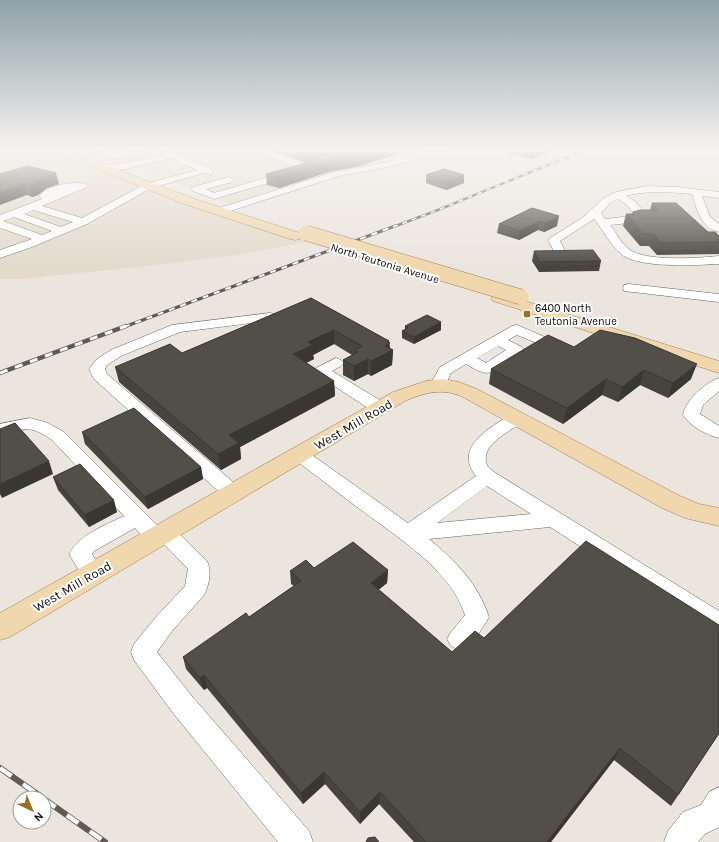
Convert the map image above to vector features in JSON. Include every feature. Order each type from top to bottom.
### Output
[{"type":"main road","name":"North Teutonia Avenue","points":[[161,188],[222,210],[719,367]]},
{"type":"main road","name":"North Teutonia Avenue","points":[[300,234],[520,297],[719,358]]},
{"type":"main road","name":"West Mill Road","points":[[0,628],[380,408],[414,390],[438,385],[449,385],[461,388],[671,502],[694,512],[719,517]]},
{"type":"street","points":[[0,219],[79,188]]},
{"type":"street","points":[[0,254],[44,239],[83,222],[146,188]]},
{"type":"street","points":[[199,188],[196,189],[214,196],[240,188]]},
{"type":"street","points":[[222,210],[291,188]]},
{"type":"street","points":[[560,253],[554,240],[580,225],[608,200],[618,195],[630,192],[660,189],[719,195]]},
{"type":"street","points":[[696,192],[705,218],[719,229]]},
{"type":"street","points":[[603,222],[634,219],[640,214],[631,203],[618,195]]},
{"type":"street","points":[[33,207],[83,222]]},
{"type":"street","points":[[595,213],[626,253],[638,258],[660,261],[719,260]]},
{"type":"street","points":[[14,214],[62,231]]},
{"type":"street","points":[[0,224],[44,239]]},
{"type":"street","points":[[629,288],[719,298]]},
{"type":"street","points":[[233,493],[100,376],[97,369],[102,362],[116,353],[177,328],[270,317]]},
{"type":"street","points":[[438,385],[445,370],[517,329],[549,344]]},
{"type":"street","points":[[466,358],[487,369],[517,350],[497,340]]},
{"type":"street","points":[[336,363],[322,371],[380,408]]},
{"type":"street","points":[[719,383],[691,410],[691,415],[697,421],[719,433]]},
{"type":"street","points":[[517,418],[484,441],[478,451],[478,466],[487,477],[719,623]]},
{"type":"street","points":[[0,430],[28,422],[46,427],[58,436],[138,518],[199,567],[196,589],[164,624],[143,652],[182,704],[298,842]]},
{"type":"street","points":[[299,454],[408,534],[446,567],[471,598],[476,610],[477,617],[459,639]]},
{"type":"street","points":[[408,534],[487,477]]},
{"type":"street","points":[[93,574],[80,554],[82,550],[87,545],[138,518]]},
{"type":"street","points":[[408,534],[554,519]]},
{"type":"street","points":[[679,842],[694,823],[711,816],[719,802]]},
{"type":"shaded area","points":[[0,188],[162,188],[312,241],[237,255],[21,279],[0,279]]},
{"type":"shaded area","points":[[190,188],[284,188],[232,204]]},
{"type":"building","points":[[0,188],[11,188],[0,192]]},
{"type":"building","points":[[652,203],[676,203],[708,232],[715,232],[719,236],[719,242],[661,243],[653,234],[643,234],[626,214],[634,214],[633,212],[640,210],[658,210]]},
{"type":"building","points":[[532,208],[559,216],[545,223],[540,221],[520,231],[499,224]]},
{"type":"building","points":[[593,250],[601,261],[540,262],[534,251]]},
{"type":"building","points":[[311,298],[389,341],[387,342],[390,343],[385,346],[393,350],[371,361],[368,359],[354,366],[343,360],[358,352],[355,350],[362,346],[334,330],[308,342],[313,345],[293,354],[334,381],[229,435],[239,443],[218,454],[115,367],[170,344],[182,353]]},
{"type":"building","points":[[427,315],[441,322],[414,337],[402,331],[408,328],[405,326]]},
{"type":"building","points":[[600,330],[635,338],[697,364],[673,383],[644,370],[622,387],[606,379],[567,408],[491,369],[548,335],[574,347]]},
{"type":"building","points":[[134,408],[201,467],[145,497],[82,432]]},
{"type":"building","points":[[15,423],[49,461],[0,484],[0,429]]},
{"type":"building","points":[[80,464],[114,500],[85,515],[53,477]]},
{"type":"building","points":[[586,541],[719,625],[719,733],[678,795],[620,748],[547,842],[426,842],[380,792],[360,812],[324,772],[301,793],[204,675],[200,678],[183,657],[246,613],[249,617],[301,581],[290,571],[306,560],[314,568],[353,542],[388,570],[371,583],[452,652],[475,631],[484,638]]},
{"type":"building","points":[[375,837],[379,842],[366,842],[368,838]]},
{"type":"railway","points":[[393,227],[491,188]]},
{"type":"railway","points":[[124,327],[395,226]]},
{"type":"railway","points":[[0,373],[126,326]]},
{"type":"railway","points":[[0,768],[32,790]]},
{"type":"railway","points":[[52,805],[105,842]]},
{"type":"place","name":"6400 North Teutonia Avenue","points":[[527,314]]}]
